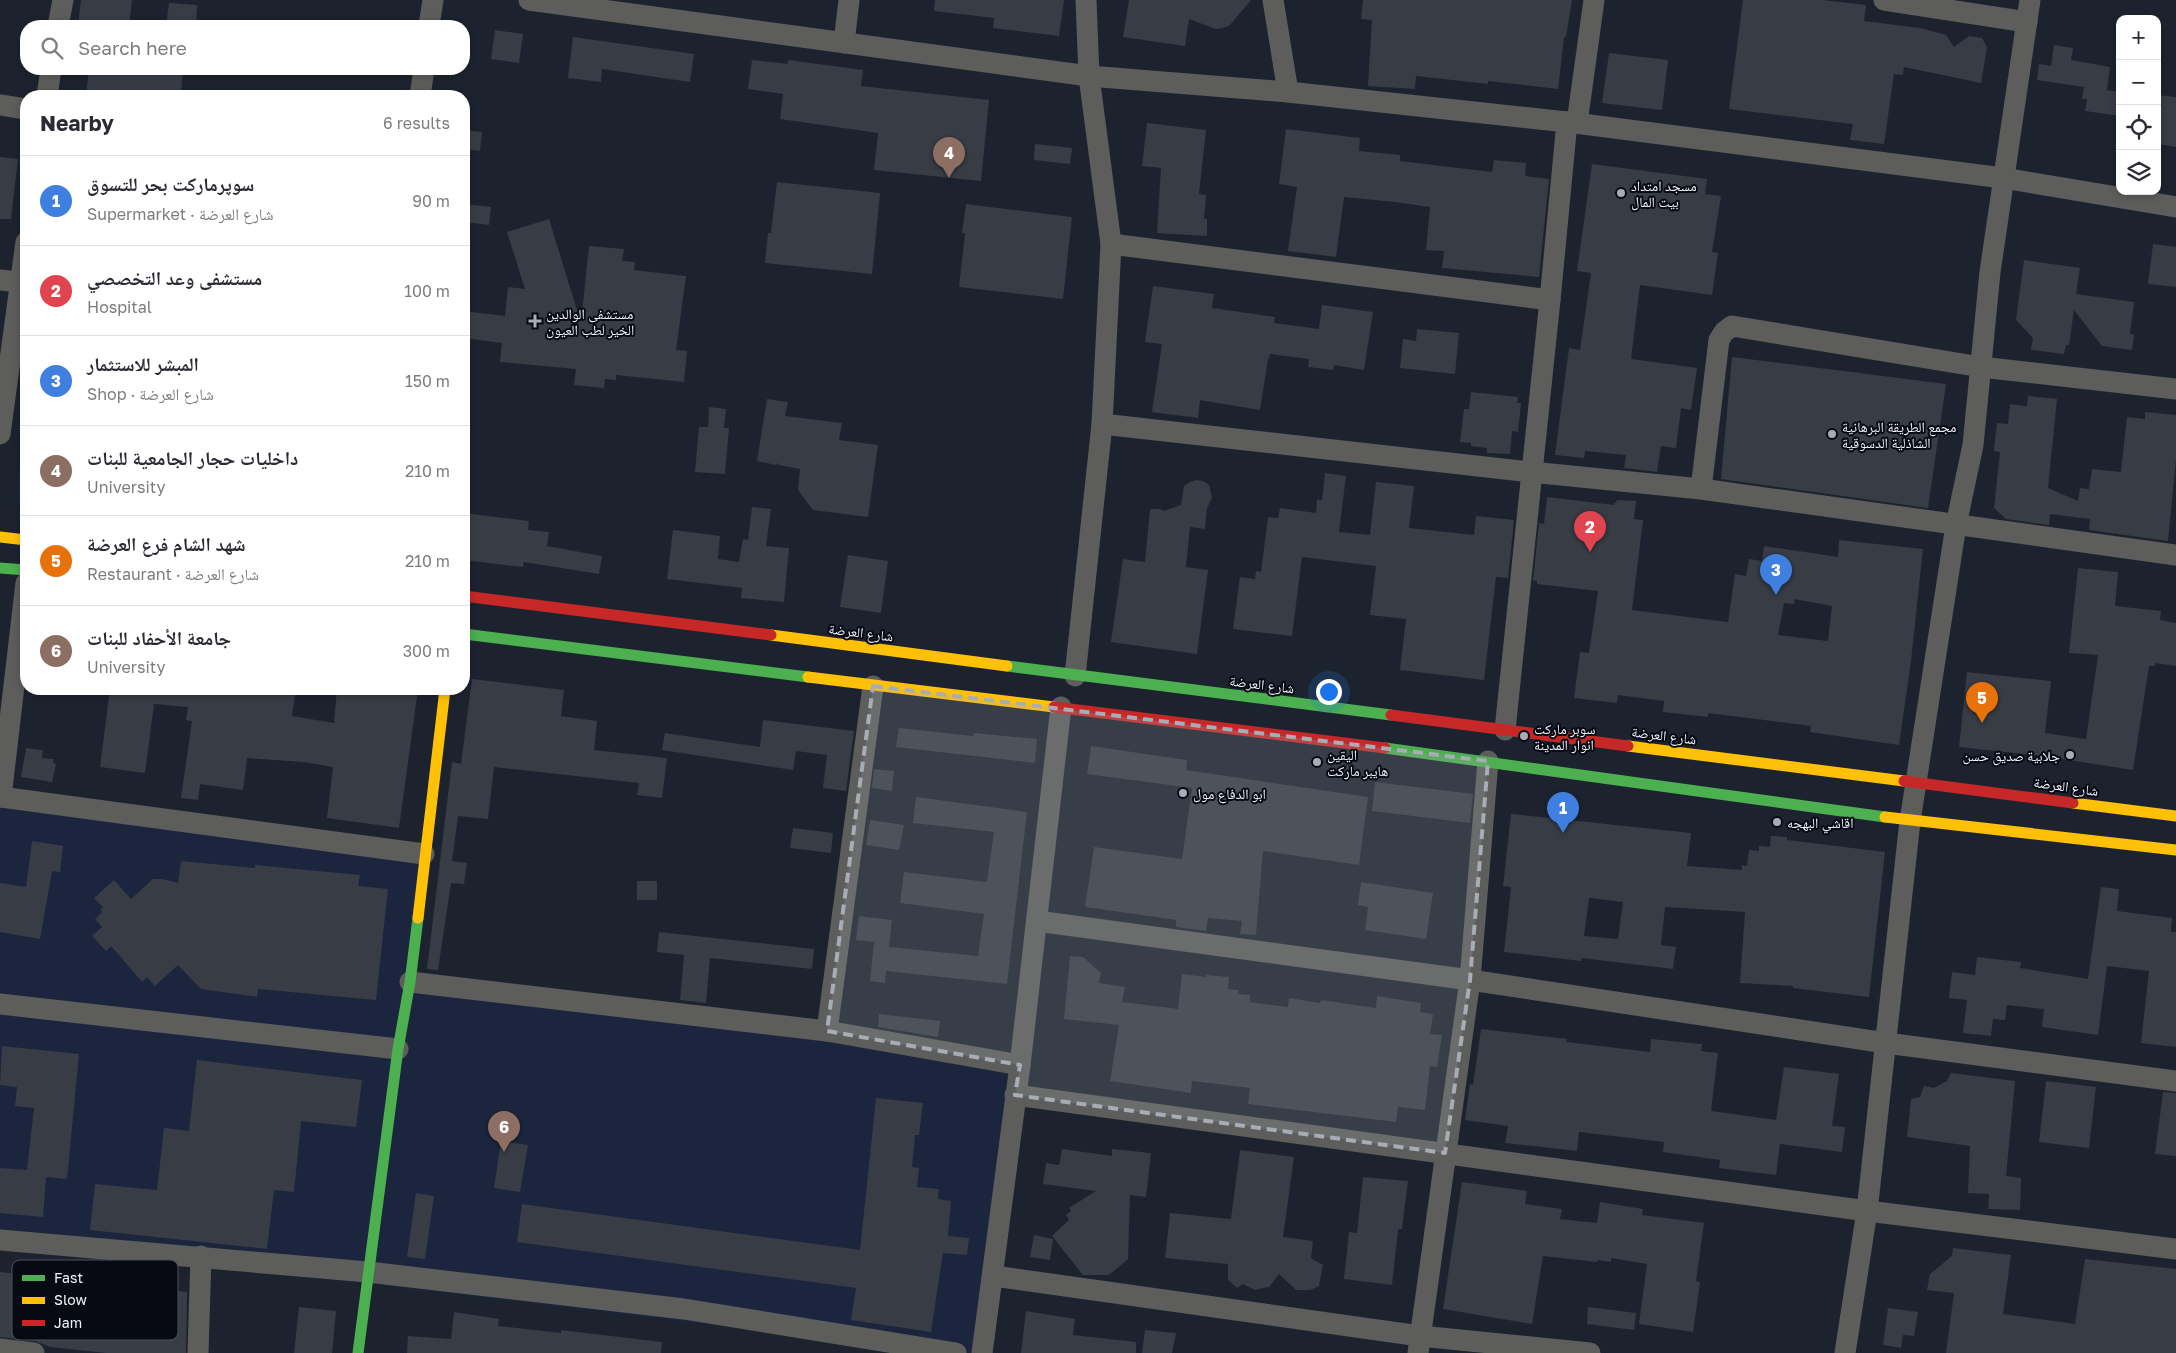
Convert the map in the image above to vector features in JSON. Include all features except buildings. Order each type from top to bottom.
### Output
[{"type":"main road","points":[[0,537],[20,539]]},
{"type":"main road","points":[[0,568],[20,570]]},
{"type":"main road","name":"شارع العرضة","points":[[470,597],[1505,730],[1639,751],[1916,781],[2176,816]]},
{"type":"main road","points":[[470,635],[873,686],[1061,707],[1488,761],[1636,777],[1910,821],[2176,850]]},
{"type":"main road","points":[[358,1353],[398,1049],[410,982],[444,695]]},
{"type":"street","points":[[59,20],[63,0]]},
{"type":"street","points":[[431,20],[433,0]]},
{"type":"street","points":[[529,0],[1089,76],[1288,92],[1572,123],[2003,178],[2176,207]]},
{"type":"street","points":[[844,43],[849,0]]},
{"type":"street","points":[[1075,676],[1102,424],[1111,244],[1089,76],[1086,0]]},
{"type":"street","points":[[1273,0],[1288,92]]},
{"type":"street","points":[[1505,730],[1550,300],[1572,123],[1594,0]]},
{"type":"street","points":[[1884,0],[2027,22]]},
{"type":"street","points":[[1845,1353],[1867,1210],[1910,821],[1956,525],[1973,444],[2003,178],[2030,0]]},
{"type":"street","points":[[48,90],[51,75]]},
{"type":"street","points":[[421,90],[423,75]]},
{"type":"street","points":[[0,105],[20,107]]},
{"type":"street","points":[[1111,244],[1550,300]]},
{"type":"street","points":[[0,434],[16,282],[20,266]]},
{"type":"street","points":[[1701,489],[1719,340],[1724,332],[1732,326],[1981,368],[2176,389]]},
{"type":"street","points":[[1102,424],[1701,489],[2176,555]]},
{"type":"street","points":[[20,634],[1,797],[424,854]]},
{"type":"street","points":[[827,1031],[873,686]]},
{"type":"street","points":[[982,1353],[994,1276],[1020,1065],[1061,707]]},
{"type":"street","points":[[1419,1344],[1470,980],[1488,761]]},
{"type":"street","points":[[1037,921],[1470,980],[1886,1043],[2176,1080]]},
{"type":"street","points":[[410,982],[827,1031],[1020,1065]]},
{"type":"street","points":[[0,1004],[398,1049]]},
{"type":"street","points":[[1015,1095],[1867,1210],[2176,1249]]},
{"type":"street","points":[[0,1240],[368,1272],[684,1309],[956,1353]]},
{"type":"street","points":[[198,1353],[201,1256]]},
{"type":"street","points":[[994,1276],[1419,1344],[1590,1353]]},
{"type":"street","points":[[0,1348],[34,1353]]},
{"type":"highlighted area","points":[[873,686],[1488,761],[1470,980],[1445,1153],[1015,1095],[1020,1065],[827,1031]]},
{"type":"shaded area","points":[[20,458],[20,505],[15,505]]},
{"type":"shaded area","points":[[0,799],[424,854],[410,982],[1020,1065],[982,1353],[947,1353],[0,1239]]},
{"type":"traffic: fast","points":[[0,568],[20,570]]},
{"type":"traffic: fast","points":[[470,635],[808,677]]},
{"type":"traffic: fast","points":[[1007,666],[1391,715]]},
{"type":"traffic: fast","points":[[1385,748],[1885,817]]},
{"type":"traffic: fast","points":[[358,1353],[398,1049],[410,982],[418,918]]},
{"type":"traffic: slow","points":[[0,537],[20,539]]},
{"type":"traffic: slow","points":[[771,635],[1007,666]]},
{"type":"traffic: slow","points":[[808,677],[1054,707]]},
{"type":"traffic: slow","points":[[418,918],[444,695]]},
{"type":"traffic: slow","points":[[1628,746],[1904,781]]},
{"type":"traffic: slow","points":[[2073,803],[2176,816]]},
{"type":"traffic: slow","points":[[1885,817],[2176,850]]},
{"type":"traffic: jam","points":[[470,597],[771,635]]},
{"type":"traffic: jam","points":[[1054,707],[1385,748]]},
{"type":"traffic: jam","points":[[1391,715],[1628,746]]},
{"type":"traffic: jam","points":[[1904,781],[2073,803]]},
{"type":"place","name":"داخليات حجار الجامعية للبنات","points":[[949,178]]},
{"type":"place","name":"مسجد امتداد بيت المال","points":[[1621,193]]},
{"type":"place","name":"مستشفى الوالدين الخير لطب العيون","points":[[535,321]]},
{"type":"place","name":"مجمع الطريقة البرهانية الشاذلية الدسوقية","points":[[1832,434]]},
{"type":"place","name":"مستشفى وعد التخصصي","points":[[1590,552]]},
{"type":"place","name":"المبشر للاستثمار","points":[[1776,595]]},
{"type":"place","name":"شهد الشام فرع العرضة","points":[[1982,723]]},
{"type":"place","name":"سوبر ماركت انوار المدينة","points":[[1524,736]]},
{"type":"place","name":"جلابية صديق حسن","points":[[2070,755]]},
{"type":"place","name":"اليقين هايبر ماركت","points":[[1317,762]]},
{"type":"place","name":"ابو الدفاع مول","points":[[1183,793]]},
{"type":"place","name":"اقاشي البهجه","points":[[1777,822]]},
{"type":"place","name":"سوپرمارکت بحر للتسوق","points":[[1563,833]]},
{"type":"place","name":"جامعة الأحفاد للبنات","points":[[504,1152]]}]
